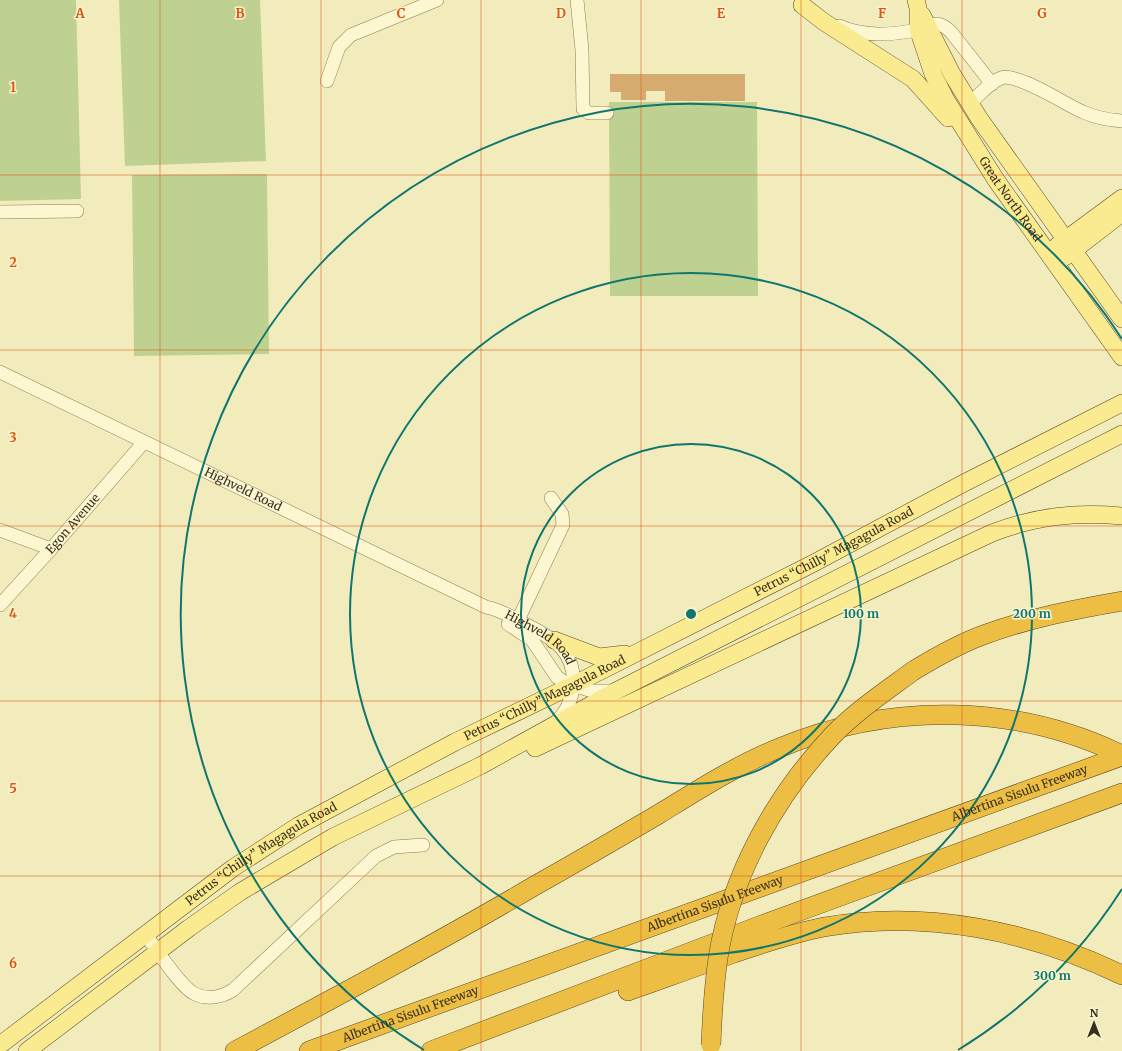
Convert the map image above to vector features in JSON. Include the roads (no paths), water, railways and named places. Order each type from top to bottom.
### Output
[{"type":"highway","points":[[711,1048],[712,1006],[718,957],[726,924],[741,878],[761,834],[780,801],[800,773],[834,734],[874,699],[913,671],[946,652],[986,634],[1034,619],[1122,601]]},
{"type":"highway","points":[[235,1051],[426,949],[750,761],[810,736],[872,721],[907,716],[941,714],[983,716],[1043,725],[1102,745],[1122,755]]},
{"type":"highway","name":"Albertina Sisulu Freeway","points":[[308,1051],[1122,755]]},
{"type":"highway","points":[[431,1051],[759,926],[1122,793]]},
{"type":"highway","points":[[554,1005],[588,1005],[759,944],[801,932],[855,923],[926,922],[991,930],[1059,948],[1122,975]]},
{"type":"main road","points":[[798,2],[824,22],[913,79],[965,139],[973,144]]},
{"type":"main road","points":[[917,4],[923,28]]},
{"type":"main road","name":"Great North Road","points":[[923,28],[970,104],[1122,318]]},
{"type":"main road","name":"Great North Road","points":[[923,28],[940,87],[973,144],[1122,357]]},
{"type":"main road","points":[[1052,259],[1122,198]]},
{"type":"main road","points":[[1069,244],[1122,214]]},
{"type":"main road","name":"Petrus “Chilly” Magagula Road","points":[[0,1045],[234,868],[298,826],[455,742],[639,652],[812,564],[964,483],[1122,403]]},
{"type":"main road","name":"Petrus “Chilly” Magagula Road","points":[[27,1051],[158,951],[240,892],[295,858],[333,837],[480,766],[618,690],[1122,434]]},
{"type":"main road","points":[[480,766],[519,755],[1019,522],[1076,514],[1122,516]]},
{"type":"main road","points":[[554,640],[599,657],[612,657],[639,652]]},
{"type":"street","points":[[327,81],[339,47],[351,35],[437,0]]},
{"type":"street","points":[[577,0],[582,50],[583,109],[589,113],[607,113]]},
{"type":"street","points":[[798,2],[838,26],[860,33],[872,34],[923,28],[939,24],[948,28],[992,84]]},
{"type":"street","points":[[970,104],[992,84],[1002,78],[1010,78],[1033,86],[1083,113],[1122,121]]},
{"type":"street","points":[[0,212],[77,211]]},
{"type":"street","name":"Highveld Road","points":[[0,372],[486,607],[497,609],[554,640],[562,647],[569,660],[572,668],[573,685],[572,696],[566,711],[548,729]]},
{"type":"street","name":"Egon Avenue","points":[[0,605],[144,442]]},
{"type":"street","points":[[518,620],[563,525],[562,514],[551,498]]},
{"type":"street","points":[[0,530],[51,549]]},
{"type":"street","name":"Highveld Road","points":[[486,607],[495,616],[532,640],[557,678],[564,682],[592,691],[604,692],[618,690]]},
{"type":"street","points":[[145,934],[178,979],[193,994],[202,997],[225,995],[234,990],[376,856],[394,847],[423,845]]}]
